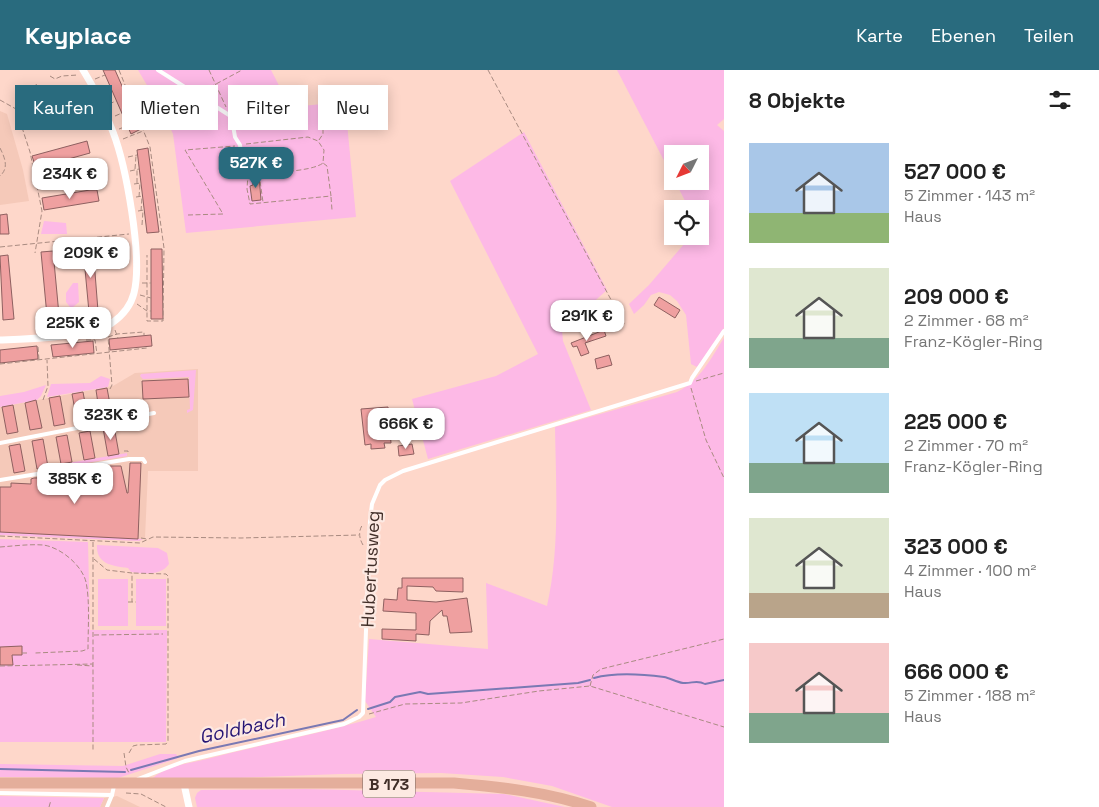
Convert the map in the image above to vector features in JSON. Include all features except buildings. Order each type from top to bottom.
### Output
[{"type":"main road","name":"B 173","points":[[0,783],[113,790],[133,783],[454,783],[496,786],[542,794],[591,807]]},
{"type":"street","points":[[0,340],[92,331],[112,323],[121,315],[132,297],[136,282],[134,234],[127,184],[113,132],[90,81],[83,71]]},
{"type":"street","points":[[184,784],[189,807]]},
{"type":"lane","points":[[158,70],[180,85]]},
{"type":"lane","points":[[234,130],[240,146],[243,166]]},
{"type":"lane","points":[[690,383],[724,331]]},
{"type":"lane","name":"Hubertusweg","points":[[359,717],[363,713],[370,520],[374,499],[380,485],[385,480],[403,471],[690,383]]},
{"type":"lane","points":[[0,443],[154,413]]},
{"type":"lane","points":[[0,480],[129,459],[140,458],[145,462]]},
{"type":"lane","points":[[133,783],[144,776],[185,761],[344,724],[359,717]]},
{"type":"lane","points":[[0,793],[53,794],[113,790],[107,807]]},
{"type":"path","points":[[119,70],[150,147],[164,248],[163,321],[147,320],[146,255]]},
{"type":"path","points":[[208,70],[228,113]]},
{"type":"path","points":[[216,84],[242,70]]},
{"type":"path","points":[[488,70],[624,324]]},
{"type":"path","points":[[50,76],[55,79],[62,76],[75,76],[83,71]]},
{"type":"path","points":[[90,81],[105,75]]},
{"type":"path","points":[[0,100],[16,109],[30,152],[42,211],[35,253]]},
{"type":"path","points":[[113,132],[122,128]]},
{"type":"path","points":[[318,141],[324,134],[324,130]]},
{"type":"path","points":[[116,142],[143,131]]},
{"type":"path","points":[[188,216],[223,214],[185,150],[308,138],[318,141],[324,150],[323,163]]},
{"type":"path","points":[[0,148],[6,162],[3,174],[0,176]]},
{"type":"path","points":[[121,159],[136,155],[142,225]]},
{"type":"path","points":[[248,174],[314,167],[323,163]]},
{"type":"path","points":[[323,163],[327,166],[332,210]]},
{"type":"path","points":[[243,166],[248,174],[247,189],[250,204],[331,196]]},
{"type":"path","points":[[259,173],[263,202]]},
{"type":"path","points":[[0,247],[77,238],[134,234]]},
{"type":"path","points":[[77,238],[77,248]]},
{"type":"path","points":[[136,282],[151,283]]},
{"type":"path","points":[[132,297],[147,311],[151,311]]},
{"type":"path","points":[[132,297],[151,298]]},
{"type":"path","points":[[112,323],[118,338]]},
{"type":"path","points":[[110,389],[112,385],[108,337],[117,334],[144,332],[144,335]]},
{"type":"path","points":[[86,340],[95,340],[97,355]]},
{"type":"path","points":[[38,345],[39,361]]},
{"type":"path","points":[[0,364],[97,355],[147,348]]},
{"type":"path","points":[[43,400],[48,386],[47,360]]},
{"type":"path","points":[[724,373],[690,383],[706,440],[724,478]]},
{"type":"path","points":[[369,550],[362,544],[359,535],[362,527],[370,520]]},
{"type":"path","points":[[141,538],[359,535]]},
{"type":"path","points":[[0,536],[140,543],[148,539]]},
{"type":"path","points":[[93,541],[93,752]]},
{"type":"path","points":[[0,547],[42,545],[55,549],[74,564],[82,573],[86,583],[88,649],[82,651],[35,653]]},
{"type":"path","points":[[93,558],[107,570],[166,574],[168,576],[168,742],[166,744],[133,746],[129,753]]},
{"type":"path","points":[[132,573],[132,602]]},
{"type":"path","points":[[128,602],[136,602]]},
{"type":"path","points":[[93,635],[163,634]]},
{"type":"path","points":[[590,686],[593,675],[601,670],[724,639]]},
{"type":"path","points":[[22,653],[28,653]]},
{"type":"path","points":[[0,666],[94,665]]},
{"type":"path","points":[[359,717],[405,704],[461,703],[539,691],[590,686],[724,727]]},
{"type":"path","points":[[124,752],[133,783]]},
{"type":"path","points":[[113,790],[141,794],[166,807]]},
{"type":"path","points":[[49,807],[53,794]]},
{"type":"shaded area","points":[[138,70],[271,70],[279,85],[228,85],[228,130],[308,130],[308,105],[318,104],[318,130],[348,130],[356,217],[186,233],[171,130],[218,130],[218,85],[147,85]]},
{"type":"shaded area","points":[[617,70],[724,70],[724,119],[717,125],[724,131],[724,328],[697,367],[691,364],[686,315],[677,301],[670,295],[659,292],[651,295],[634,314],[629,304],[649,285],[683,245],[709,245],[709,200],[684,200],[680,190],[709,190],[709,145],[664,145],[664,161]]},
{"type":"shaded area","points":[[0,111],[7,114],[23,170],[29,201],[0,205]]},
{"type":"shaded area","points":[[524,132],[607,290],[562,330],[563,341],[591,410],[428,459],[412,399],[496,376],[538,354],[450,181]]},
{"type":"shaded area","points":[[44,221],[66,223],[67,234],[41,234]]},
{"type":"shaded area","points":[[73,283],[78,283],[79,302],[70,307],[66,302],[66,293]]},
{"type":"shaded area","points":[[724,338],[724,807],[612,807],[552,786],[503,777],[441,773],[340,774],[212,779],[153,778],[178,766],[334,729],[376,717],[365,701],[369,639],[488,649],[486,583],[547,606],[556,539],[555,427],[677,392],[699,375]]},
{"type":"shaded area","points":[[198,369],[198,471],[148,471],[145,538],[139,541],[0,535],[0,407],[113,386],[135,373]]},
{"type":"shaded area","points":[[196,370],[193,410],[187,413],[187,410],[190,409],[189,377],[143,379],[140,376],[141,374]]},
{"type":"shaded area","points":[[101,376],[110,379],[108,387],[47,397],[51,384],[90,383]]},
{"type":"shaded area","points":[[46,385],[37,400],[0,407],[0,396],[24,392]]},
{"type":"shaded area","points":[[127,453],[127,456],[57,468],[56,465]]},
{"type":"shaded area","points":[[0,532],[143,539],[139,541],[0,535]]},
{"type":"shaded area","points":[[0,539],[88,542],[90,630],[167,630],[166,742],[0,742]]},
{"type":"shaded area","points":[[97,545],[158,548],[167,553],[169,564],[166,568],[157,572],[146,574],[131,572],[128,568],[111,565],[102,560],[97,551]]},
{"type":"shaded area","points":[[98,579],[128,579],[128,626],[98,626]]},
{"type":"shaded area","points":[[136,579],[166,579],[166,626],[136,626]]},
{"type":"shaded area","points":[[160,754],[176,754],[179,758],[118,778],[0,777],[0,764],[123,766]]},
{"type":"shaded area","points":[[306,789],[504,794],[565,807],[197,807],[195,798],[201,790]]},
{"type":"shaded area","points":[[0,796],[104,798],[100,807],[0,807]]},
{"type":"shaded area","points":[[117,796],[140,807],[100,807],[104,798]]},
{"type":"waterway","name":"Goldbach","points":[[594,678],[629,674],[664,677],[683,683],[696,682],[705,684],[724,680]]},
{"type":"waterway","name":"Goldbach","points":[[368,709],[390,702],[395,697],[420,692],[428,694],[578,683],[590,680]]},
{"type":"waterway","name":"Goldbach","points":[[131,770],[199,751],[343,720],[357,710]]},
{"type":"waterway","name":"Goldbach","points":[[0,769],[125,772]]}]
